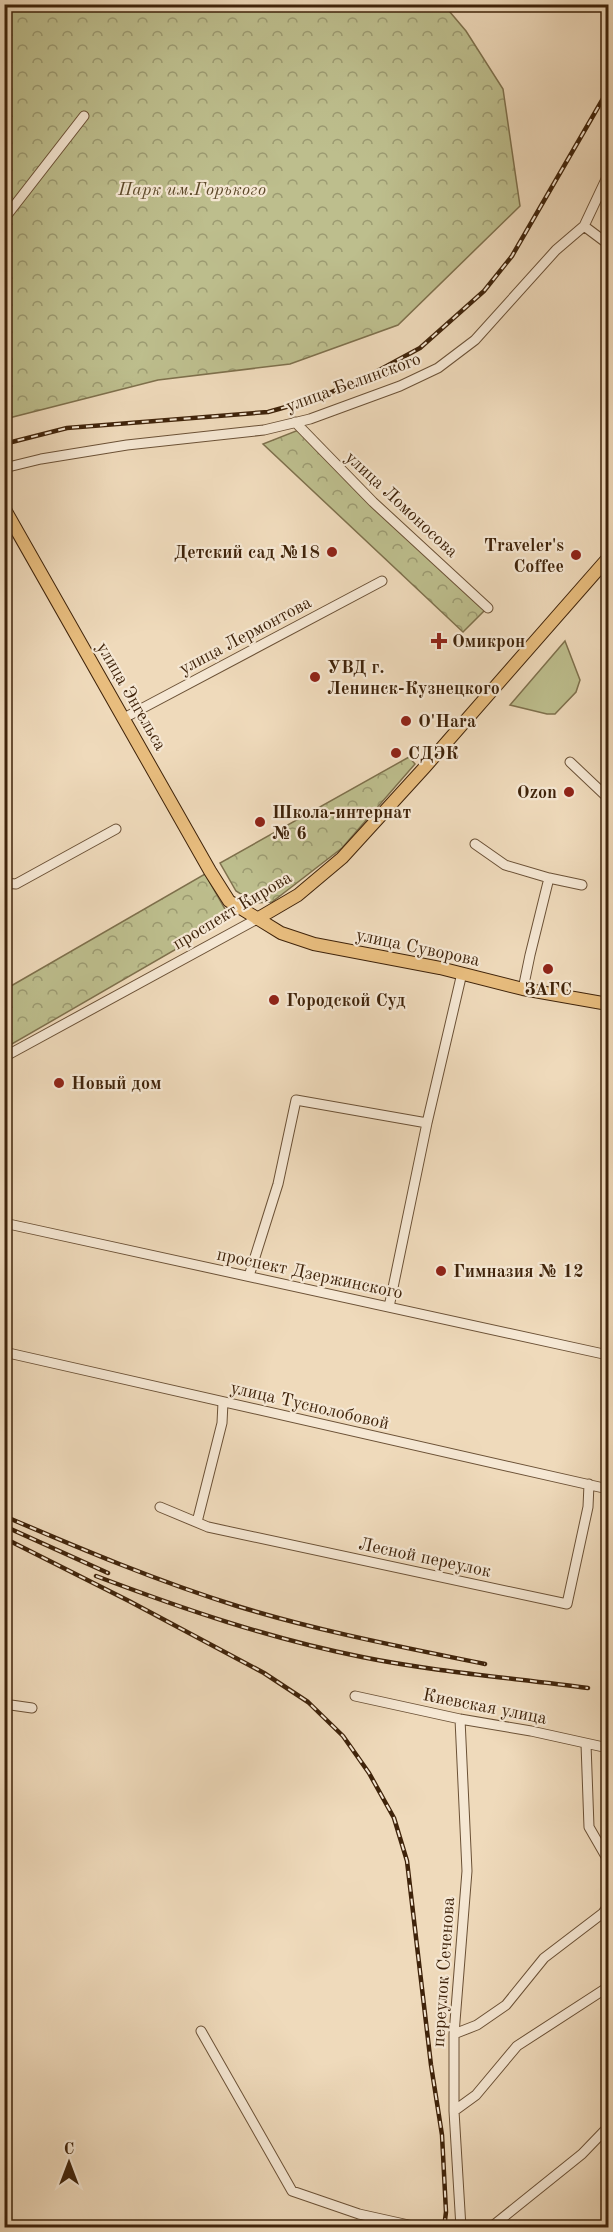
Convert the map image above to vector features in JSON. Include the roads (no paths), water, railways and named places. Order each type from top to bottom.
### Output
[{"type":"main road","name":"улица Энгельса","points":[[4,508],[229,901]]},
{"type":"main road","name":"проспект Кирова","points":[[257,920],[298,895],[342,858],[609,558]]},
{"type":"main road","name":"улица Суворова","points":[[229,901],[281,933],[314,944],[462,973],[524,989],[609,1004]]},
{"type":"street","points":[[4,219],[84,116]]},
{"type":"street","points":[[609,175],[584,226],[609,244]]},
{"type":"street","name":"улица Белинского","points":[[4,468],[31,461],[127,445],[264,430],[310,419],[400,386],[438,368],[475,340],[556,250],[584,226]]},
{"type":"street","name":"улица Ломоносова","points":[[295,422],[373,502],[488,608]]},
{"type":"street","name":"улица Лермонтова","points":[[124,718],[382,581]]},
{"type":"street","points":[[570,762],[609,798]]},
{"type":"street","points":[[4,883],[16,885],[116,829]]},
{"type":"street","points":[[475,844],[505,865],[582,885]]},
{"type":"street","points":[[524,989],[549,878]]},
{"type":"street","name":"проспект Кирова","points":[[4,1057],[257,920]]},
{"type":"street","points":[[389,1307],[427,1123],[462,973]]},
{"type":"street","points":[[249,1276],[278,1184],[296,1100],[427,1123]]},
{"type":"street","name":"проспект Дзержинского","points":[[4,1223],[609,1355]]},
{"type":"street","name":"улица Туснолобовой","points":[[4,1352],[609,1489]]},
{"type":"street","points":[[197,1522],[222,1423],[224,1402]]},
{"type":"street","name":"Лесной переулок","points":[[160,1507],[208,1527],[567,1604],[588,1507],[589,1484]]},
{"type":"street","name":"Киевская улица","points":[[355,1696],[609,1749]]},
{"type":"street","points":[[4,1704],[32,1708]]},
{"type":"street","name":"переулок Сеченова","points":[[460,1719],[467,1871],[454,2034],[454,2110],[461,2228]]},
{"type":"street","points":[[586,1744],[589,1827],[609,1860]]},
{"type":"street","points":[[454,2034],[477,2025],[506,2005],[544,1958],[609,1906]]},
{"type":"street","points":[[454,2110],[476,2095],[517,2046],[609,1987]]},
{"type":"street","points":[[201,2031],[292,2191],[359,2214],[422,2228]]},
{"type":"street","points":[[490,2228],[582,2154],[609,2127]]},
{"type":"railway","points":[[4,444],[67,428],[268,412],[318,398],[370,375],[420,348],[484,291],[512,256],[608,90]]},
{"type":"railway","points":[[4,1516],[148,1575],[237,1606],[329,1631],[485,1664]]},
{"type":"railway","points":[[4,1526],[108,1573]]},
{"type":"railway","points":[[4,1538],[264,1673],[308,1702],[343,1736],[369,1773],[394,1818],[407,1861],[431,2065],[442,2135],[446,2212],[444,2228]]},
{"type":"railway","points":[[96,1576],[228,1622],[328,1650],[418,1667],[588,1688]]},
{"type":"place","name":"Детский сад №18","points":[[332,552]]},
{"type":"place","name":"Traveler's Coffee","points":[[576,555]]},
{"type":"place","name":"Омикрон","points":[[439,641]]},
{"type":"place","name":"УВД г. Ленинск-Кузнецкого","points":[[315,677]]},
{"type":"place","name":"O'Hara","points":[[406,721]]},
{"type":"place","name":"СДЭК","points":[[396,753]]},
{"type":"place","name":"Ozon","points":[[569,792]]},
{"type":"place","name":"Школа-интернат № 6","points":[[260,822]]},
{"type":"place","name":"ЗАГС","points":[[548,969]]},
{"type":"place","name":"Городской Суд","points":[[274,1000]]},
{"type":"place","name":"Новый дом","points":[[59,1083]]},
{"type":"place","name":"Гимназия № 12","points":[[441,1271]]},
{"type":"park label","name":"Парк им.Горького","points":[[192,189]]}]
